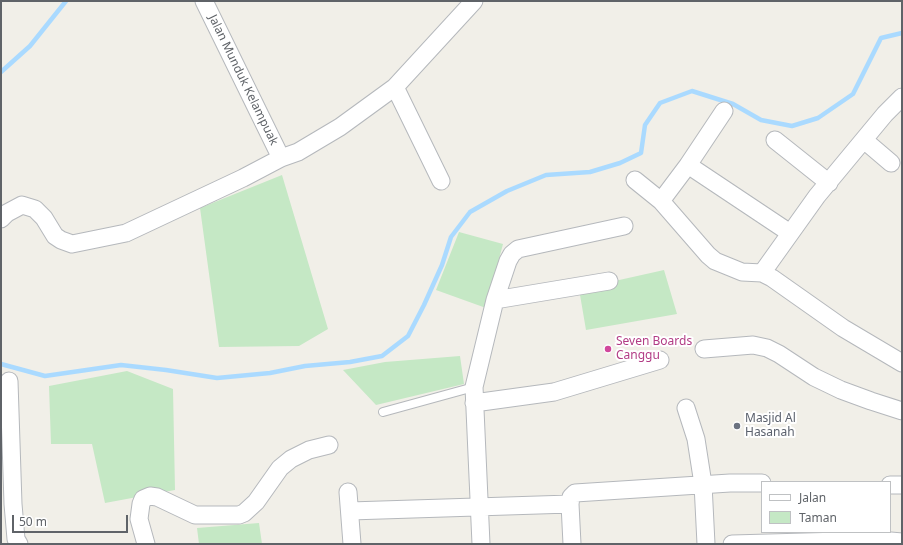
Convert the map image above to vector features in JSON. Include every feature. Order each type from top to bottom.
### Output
[{"type":"street","name":"Jalan Munduk Kelampuak","points":[[204,1],[281,158]]},
{"type":"street","points":[[1,219],[7,213],[22,205],[36,209],[44,218],[55,236],[72,244],[126,234],[243,178],[281,158],[298,152],[340,127],[394,87],[474,1]]},
{"type":"street","points":[[394,87],[441,181]]},
{"type":"street","points":[[762,273],[818,196],[885,114],[902,97]]},
{"type":"street","points":[[660,201],[688,164],[724,110]]},
{"type":"street","points":[[775,140],[829,183]]},
{"type":"street","points":[[864,140],[891,163]]},
{"type":"street","points":[[688,164],[790,233]]},
{"type":"street","points":[[635,180],[660,201],[715,261],[742,272],[762,273],[772,278],[843,328],[902,363]]},
{"type":"street","points":[[481,544],[474,395],[495,300],[508,261],[518,249],[624,226]]},
{"type":"street","points":[[495,300],[609,281]]},
{"type":"street","points":[[704,350],[754,345],[767,348],[814,377],[841,390],[902,411]]},
{"type":"street","points":[[474,395],[554,392],[660,360]]},
{"type":"street","points":[[9,381],[13,504],[16,539],[19,544]]},
{"type":"street","points":[[686,408],[696,439],[704,484],[706,544]]},
{"type":"street","points":[[146,544],[139,519],[139,510],[144,499],[150,496],[157,497],[195,515],[239,515],[244,513],[256,502],[280,468],[291,459],[309,450],[329,444]]},
{"type":"street","points":[[572,544],[570,504],[575,493],[704,484],[761,483]]},
{"type":"street","points":[[891,485],[902,485]]},
{"type":"street","points":[[348,492],[352,544]]},
{"type":"street","points":[[350,511],[570,504]]},
{"type":"street","points":[[732,544],[879,540],[902,542]]},
{"type":"lane","points":[[383,412],[474,395]]},
{"type":"green space","points":[[282,175],[328,329],[299,346],[219,347],[200,208]]},
{"type":"green space","points":[[459,232],[503,244],[486,308],[436,290]]},
{"type":"green space","points":[[664,270],[677,314],[586,330],[579,289]]},
{"type":"green space","points":[[460,356],[464,384],[376,405],[343,370],[385,362]]},
{"type":"green space","points":[[127,371],[173,389],[175,490],[105,503],[92,444],[51,444],[49,386]]},
{"type":"green space","points":[[259,523],[262,544],[199,544],[197,528]]},
{"type":"waterway","points":[[1,72],[30,46],[66,1]]},
{"type":"waterway","points":[[1,364],[45,376],[121,365],[217,378],[270,373],[305,366],[350,362],[382,356],[408,336],[442,265],[451,237],[470,212],[507,191],[546,175],[590,172],[620,163],[641,153],[645,125],[660,103],[692,91],[733,104],[761,120],[792,126],[818,118],[853,94],[881,38],[902,33]]},
{"type":"place","name":"Seven Boards Canggu","points":[[608,349]]},
{"type":"place","name":"Masjid Al Hasanah","points":[[737,426]]}]
